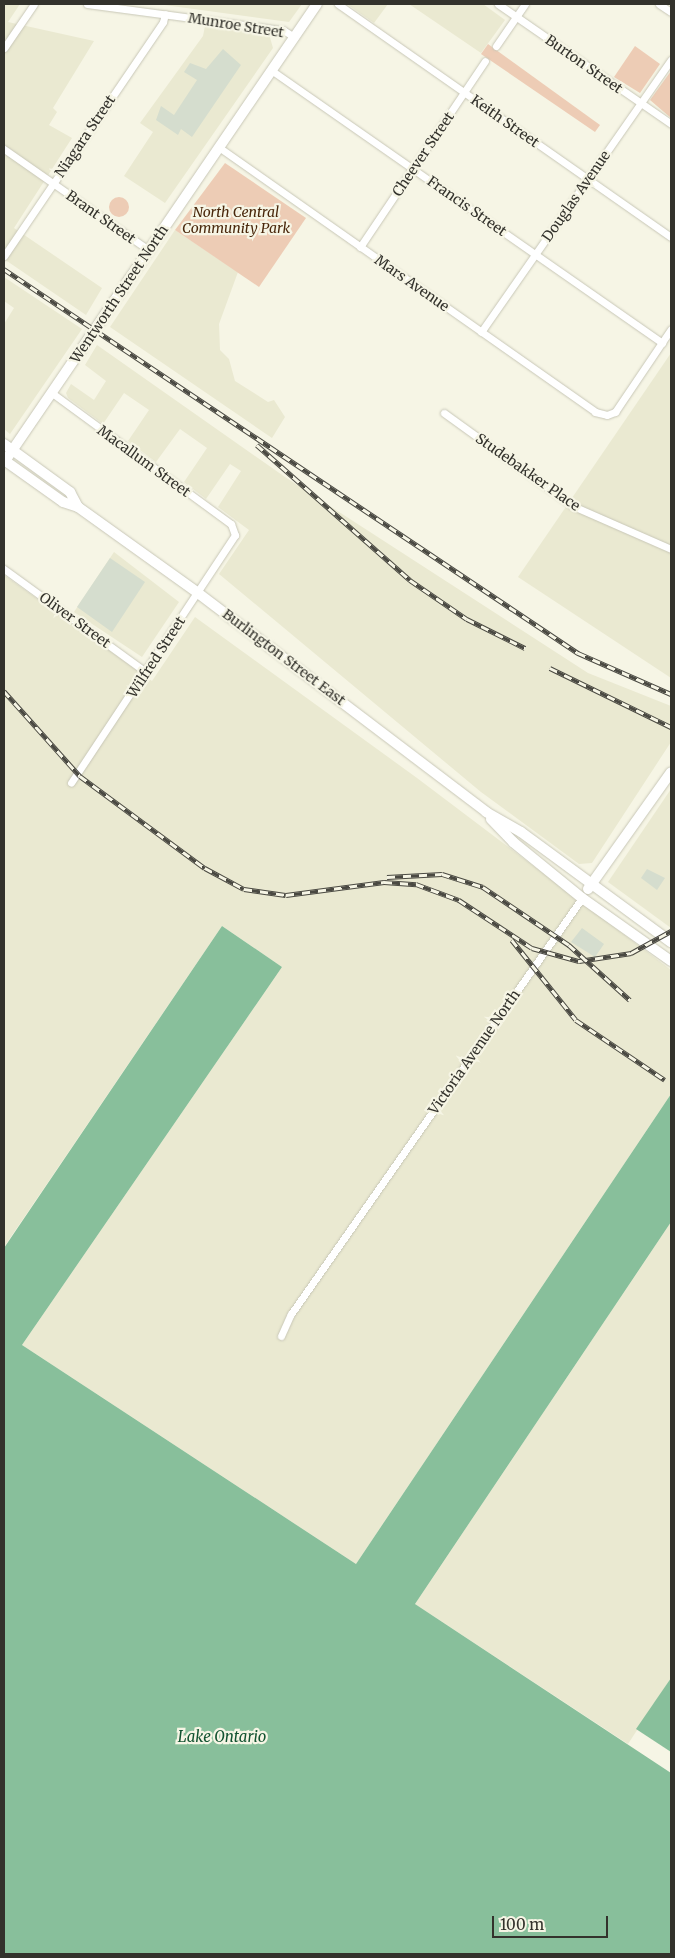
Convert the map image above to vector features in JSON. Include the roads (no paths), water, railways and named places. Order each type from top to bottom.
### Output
[{"type":"main road","name":"Wentworth Street North","points":[[4,460],[13,450],[317,4]]},
{"type":"main road","name":"Burlington Street East","points":[[4,444],[70,492],[78,507]]},
{"type":"main road","name":"Burlington Street East","points":[[4,460],[63,502],[78,507],[198,593],[486,812],[521,832],[671,942]]},
{"type":"main road","name":"Victoria Avenue North","points":[[582,898],[671,772]]},
{"type":"main road","name":"Burlington Street East","points":[[486,812],[513,842],[582,898],[671,961]]},
{"type":"street","points":[[4,48],[34,4]]},
{"type":"street","name":"Munroe Street","points":[[87,4],[283,30],[294,37]]},
{"type":"street","name":"Keith Street","points":[[338,4],[671,238]]},
{"type":"street","name":"Burton Street","points":[[498,4],[671,124]]},
{"type":"street","points":[[496,46],[525,4]]},
{"type":"street","points":[[659,4],[671,12]]},
{"type":"street","name":"Niagara Street","points":[[4,256],[163,22],[165,14]]},
{"type":"street","name":"Douglas Avenue","points":[[481,332],[671,60]]},
{"type":"street","name":"Cheever Street","points":[[360,247],[485,61]]},
{"type":"street","name":"Francis Street","points":[[271,70],[662,343]]},
{"type":"street","name":"Mars Avenue","points":[[220,148],[595,412],[607,415],[615,412],[662,343]]},
{"type":"street","name":"Brant Street","points":[[4,149],[149,250]]},
{"type":"street","points":[[662,343],[671,329]]},
{"type":"street","name":"Macallum Street","points":[[52,393],[235,529]]},
{"type":"street","name":"Studebakker Place","points":[[444,413],[573,506],[671,549]]},
{"type":"street","name":"Wilfred Street","points":[[72,783],[234,541],[235,529]]},
{"type":"street","name":"Oliver Street","points":[[4,569],[146,672]]},
{"type":"street","name":"Victoria Avenue North","points":[[281,1336],[291,1314],[582,898]]},
{"type":"water","name":"Lake Ontario","points":[[222,926],[282,967],[22,1345],[356,1564],[671,1094],[671,1222],[415,1604],[671,1773],[671,1954],[4,1954],[4,1248]]},
{"type":"water","points":[[671,1678],[671,1752],[636,1729]]},
{"type":"railway","points":[[4,269],[578,653],[671,694]]},
{"type":"railway","points":[[257,445],[410,580],[467,619],[525,648]]},
{"type":"railway","points":[[550,668],[671,727]]},
{"type":"railway","points":[[4,691],[80,776],[205,868],[244,889],[286,895],[384,882],[416,884],[459,900],[532,948],[579,961],[631,953],[671,931]]},
{"type":"railway","points":[[387,877],[442,874],[483,887],[569,945],[630,1000]]},
{"type":"railway","points":[[512,940],[576,1020],[665,1080]]},
{"type":"park label","name":"North Central Community Park","points":[[236,220]]}]
